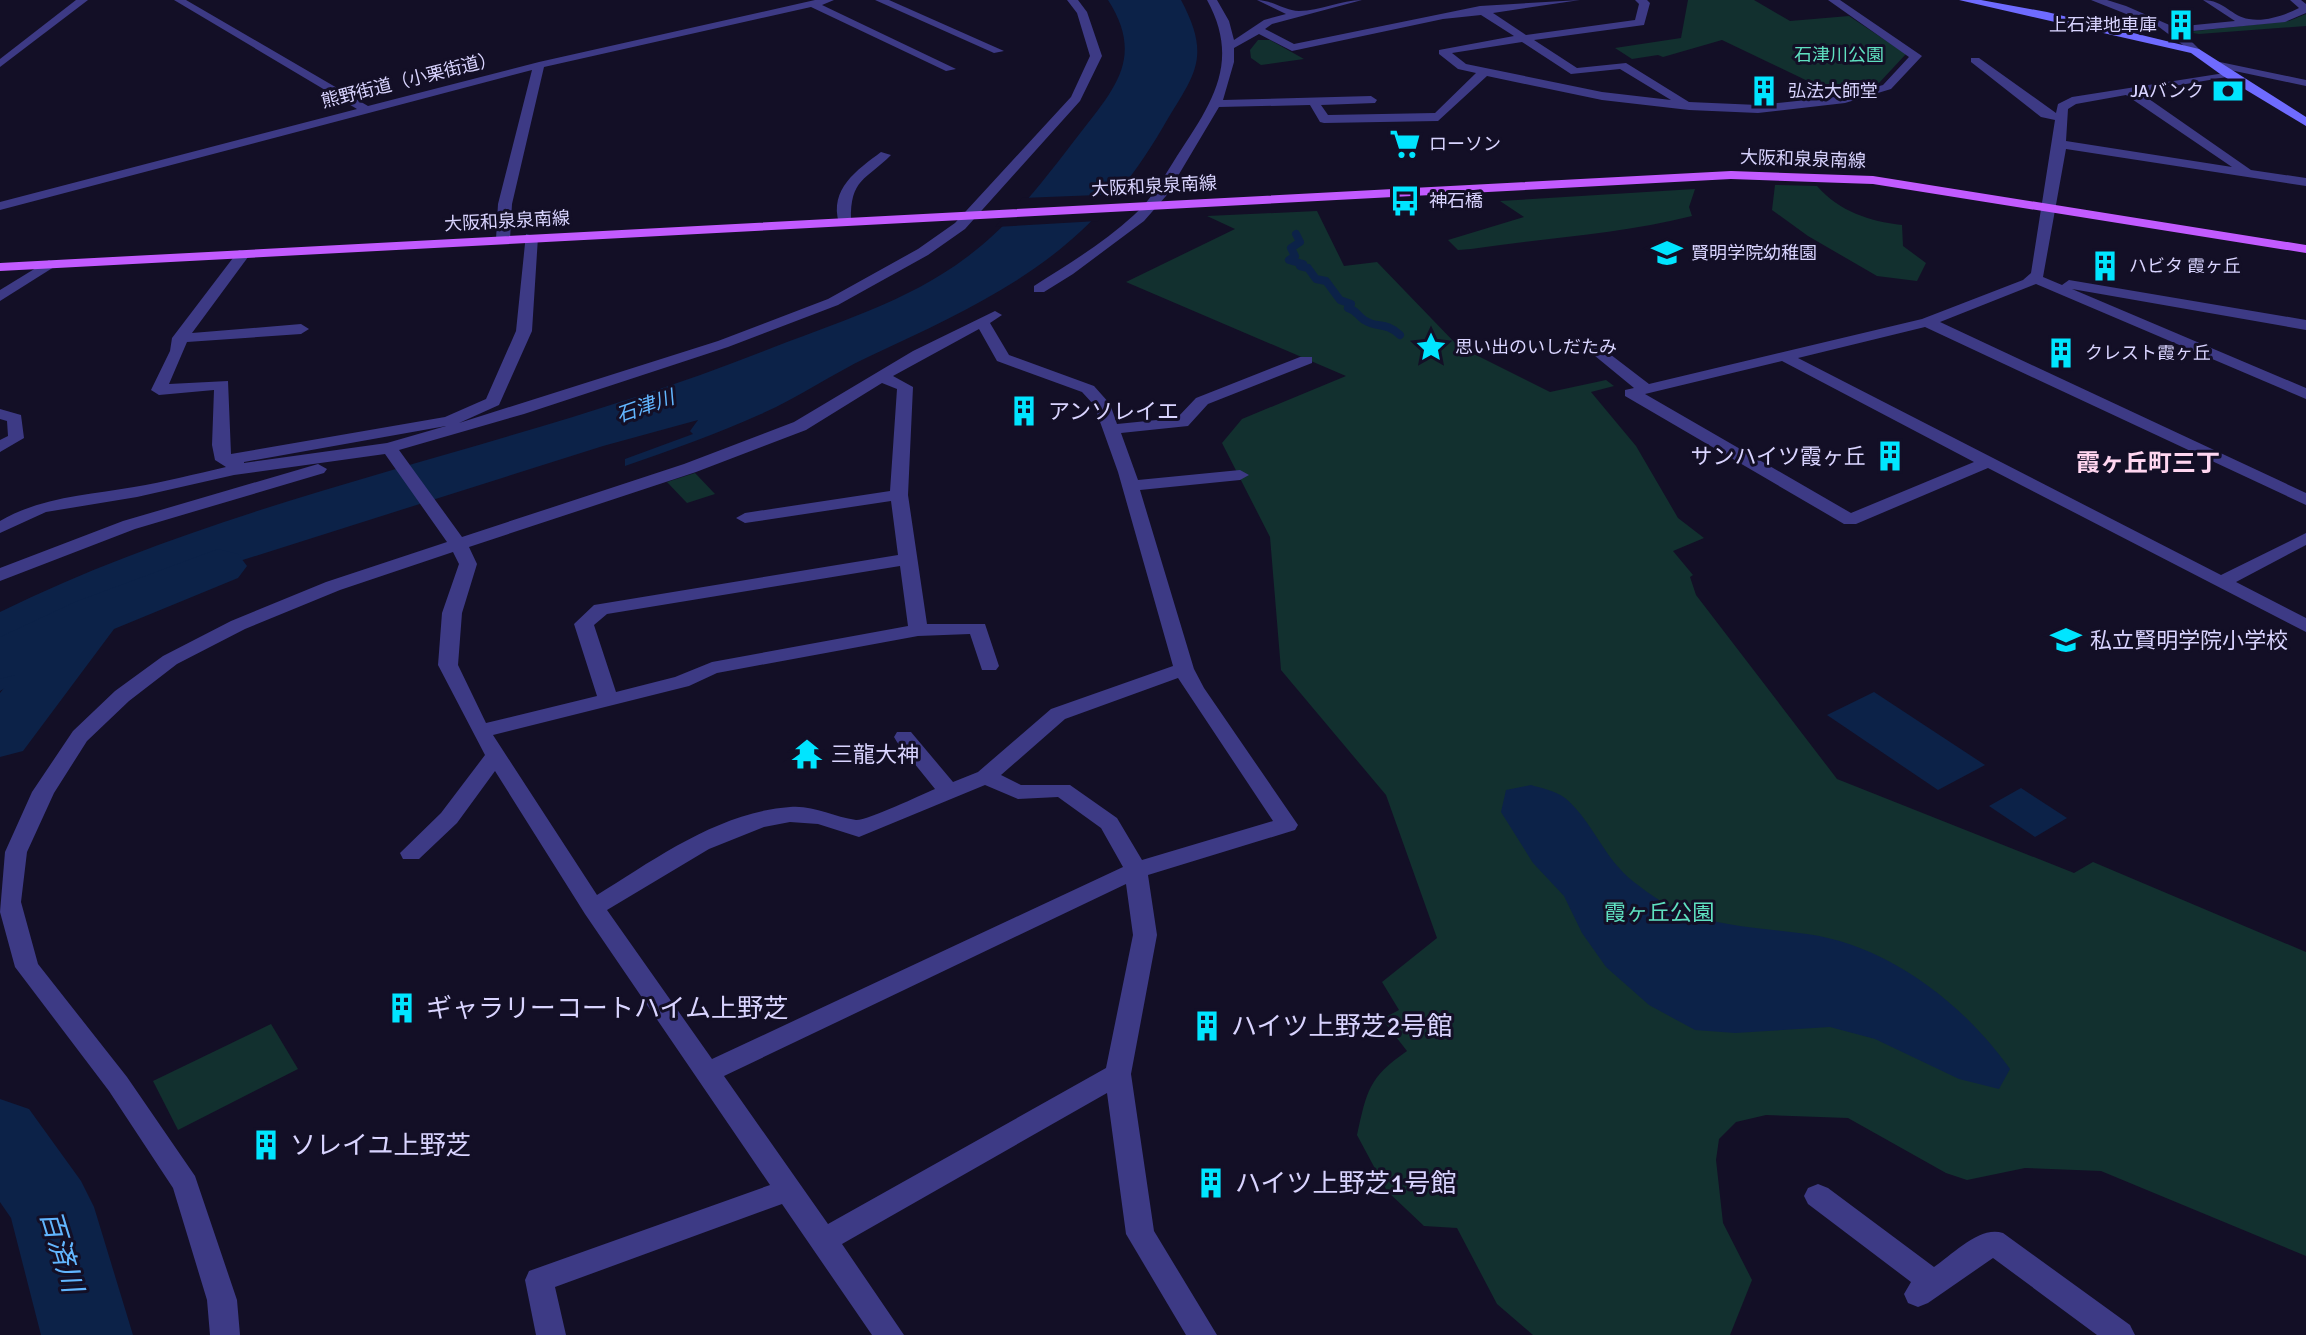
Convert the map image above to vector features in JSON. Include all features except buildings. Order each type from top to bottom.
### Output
[{"type":"main road","points":[[1964,0],[2047,15],[2195,51],[2306,122]]},
{"type":"main road","name":"大阪和泉泉南線","points":[[0,267],[989,212],[1772,175],[1873,180],[2306,249]]},
{"type":"street","points":[[0,64],[83,0]]},
{"type":"street","points":[[179,0],[365,109]]},
{"type":"street","name":"熊野街道（小栗街道）","points":[[0,206],[539,65],[829,0]]},
{"type":"street","points":[[880,0],[998,51]]},
{"type":"street","points":[[0,575],[129,525],[518,411],[723,344],[833,302],[923,252],[972,214],[1076,98],[1096,56],[1082,12],[1072,0]]},
{"type":"street","points":[[1039,289],[1104,246],[1154,204],[1216,104],[1228,76],[1230,46],[1219,10],[1212,0]]},
{"type":"street","points":[[1262,0],[1295,14]]},
{"type":"street","points":[[1230,46],[1257,29],[1295,14],[1357,0]]},
{"type":"street","points":[[1465,0],[1575,72],[1622,65],[1689,106]]},
{"type":"street","points":[[1257,29],[1292,48],[1443,16],[1575,0]]},
{"type":"street","points":[[1640,0],[1645,3],[1640,23],[1443,52],[1462,67],[1484,72],[1602,96],[1689,106],[1773,108],[1845,99],[1887,87],[1916,56],[1833,0]]},
{"type":"street","points":[[2096,0],[2172,30],[2185,37],[2195,51]]},
{"type":"street","points":[[2208,0],[2246,23]]},
{"type":"street","points":[[2172,30],[2285,19],[2306,9],[2295,0]]},
{"type":"street","points":[[812,4],[950,69]]},
{"type":"street","points":[[1975,60],[2045,114],[2060,118]]},
{"type":"street","points":[[2215,64],[2306,83]]},
{"type":"street","points":[[503,239],[505,204],[539,65]]},
{"type":"street","points":[[1313,101],[1324,119],[1438,117],[1484,72]]},
{"type":"street","points":[[1988,462],[1850,520],[1631,393],[1927,322],[2028,283],[2038,274],[2060,144],[2062,107],[2072,101],[2227,74]]},
{"type":"street","points":[[2129,91],[2250,173]]},
{"type":"street","points":[[1216,104],[1371,100]]},
{"type":"street","points":[[2060,144],[2306,182]]},
{"type":"street","points":[[844,220],[843,197],[848,184],[885,155]]},
{"type":"street","points":[[0,528],[30,511],[137,492],[235,464],[449,421],[493,402],[524,331],[531,237]]},
{"type":"street","points":[[244,253],[180,338],[180,350],[163,373],[159,390],[222,384],[220,445],[224,460],[235,464],[385,452]]},
{"type":"street","points":[[0,297],[49,264]]},
{"type":"street","points":[[2034,278],[2306,325]]},
{"type":"street","points":[[2034,278],[2306,394]]},
{"type":"street","points":[[225,1335],[222,1300],[185,1184],[118,1084],[27,967],[9,902],[16,852],[43,792],[80,736],[122,696],[170,660],[238,625],[455,540],[727,455],[800,426],[918,354],[989,319],[1003,358],[1088,389],[1102,404],[1131,486],[1184,669],[1194,689],[1287,825],[1136,870],[706,1073]]},
{"type":"street","points":[[1927,322],[2306,500]]},
{"type":"street","points":[[180,338],[301,329]]},
{"type":"street","points":[[1597,351],[1647,390]]},
{"type":"street","points":[[1785,357],[2306,626]]},
{"type":"street","points":[[1112,429],[1182,423],[1202,401],[1306,360]]},
{"type":"street","points":[[883,377],[905,387],[899,495],[918,630]]},
{"type":"street","points":[[0,414],[15,418],[16,438],[0,447]]},
{"type":"street","points":[[385,452],[455,540],[468,564],[452,613],[448,665],[480,731],[593,908],[889,1335]]},
{"type":"street","points":[[1131,486],[1240,475]]},
{"type":"street","points":[[745,518],[899,495]]},
{"type":"street","points":[[2222,582],[2306,538]]},
{"type":"street","points":[[608,698],[584,624],[601,609],[908,559]]},
{"type":"street","points":[[480,731],[682,682],[712,668],[918,630],[978,628],[989,666]]},
{"type":"street","points":[[593,908],[709,839],[759,818],[816,815],[859,829],[986,777],[1058,714],[1184,669]]},
{"type":"street","points":[[904,737],[949,792]]},
{"type":"street","points":[[411,853],[449,818],[496,755]]},
{"type":"street","points":[[986,777],[1018,792],[1062,790],[1109,823],[1136,870],[1145,935],[1118,1074],[1140,1234],[1202,1335]]},
{"type":"street","points":[[823,1241],[1118,1074]]},
{"type":"street","points":[[551,1335],[539,1280],[788,1190]]},
{"type":"street","points":[[1818,1196],[1926,1288],[1993,1242],[2120,1335]]},
{"type":"green space","name":"石津川公園","points":[[1688,0],[1754,0],[1790,21],[1849,16],[1906,54],[1878,84],[1839,96],[1722,40],[1663,57],[1632,59],[1615,48],[1681,38]]},
{"type":"green space","points":[[2306,14],[2306,26],[2199,34],[2187,32],[2289,21]]},
{"type":"green space","points":[[1258,40],[1270,40],[1304,59],[1261,65],[1251,58],[1250,50]]},
{"type":"green space","points":[[1775,185],[1817,186],[1845,209],[1878,221],[1902,225],[1903,246],[1926,263],[1917,281],[1877,276],[1808,236],[1772,210]]},
{"type":"green space","points":[[1695,189],[1689,207],[1692,216],[1665,222],[1471,249],[1458,250],[1448,240],[1524,217],[1500,201]]},
{"type":"green space","name":"霞ヶ丘公園","points":[[1317,211],[1344,266],[1377,262],[1458,346],[1550,392],[1606,380],[1614,386],[1591,392],[1636,446],[1678,518],[1704,538],[1673,551],[1693,575],[1690,577],[1696,595],[1837,779],[2074,873],[2093,862],[2306,952],[2306,1256],[2101,1171],[2025,1168],[1967,1180],[1946,1173],[1848,1118],[1766,1115],[1736,1122],[1719,1139],[1716,1160],[1723,1223],[1752,1280],[1730,1335],[1533,1335],[1497,1304],[1457,1228],[1424,1226],[1387,1191],[1357,1135],[1371,1087],[1384,1069],[1407,1051],[1382,1019],[1399,1010],[1382,982],[1437,938],[1386,795],[1281,670],[1270,537],[1222,443],[1242,419],[1346,376],[1126,282],[1235,229],[1207,216]]},
{"type":"green space","points":[[695,473],[715,494],[687,503],[667,482]]},
{"type":"green space","points":[[271,1024],[298,1069],[178,1130],[153,1081]]},
{"type":"water","points":[[1108,0],[1181,0],[1196,38],[1197,53],[1190,80],[1134,171],[1104,208],[1036,268],[998,292],[775,408],[625,466],[625,459],[693,434],[690,431],[698,420],[603,446],[211,570],[177,585],[142,610],[125,616],[145,599],[125,595],[101,608],[38,670],[0,691],[0,612],[92,571],[282,503],[669,386],[869,311],[944,273],[983,244],[1014,215],[1105,100],[1121,70],[1125,55],[1119,20]]},
{"type":"water","points":[[1874,692],[1985,765],[1938,790],[1827,715]]},
{"type":"water","points":[[1531,785],[1565,798],[1625,875],[1675,909],[1724,923],[1837,940],[1895,964],[1922,981],[1970,1022],[2010,1069],[1999,1089],[1959,1079],[1875,1039],[1830,1027],[1735,1033],[1695,1030],[1649,1005],[1606,967],[1582,933],[1564,896],[1533,863],[1501,812],[1506,790]]},
{"type":"water","points":[[2021,788],[2067,818],[2035,837],[1989,806]]},
{"type":"pier","points":[[1123,194],[1098,221],[995,227],[1022,198]]},
{"type":"waterway","points":[[1296,234],[1300,242],[1291,248],[1295,256],[1289,260],[1303,264],[1300,266],[1308,268],[1316,279],[1326,281],[1340,300],[1351,304],[1348,308],[1364,320],[1390,328],[1400,335]]},
{"type":"waterway","name":"石津川","points":[[0,660],[96,615],[218,566]]},
{"type":"waterway","name":"百済川","points":[[0,736],[85,628]]},
{"type":"waterway","name":"百済川","points":[[0,1133],[51,1207],[87,1335]]},
{"type":"place","name":"上石津地車庫","points":[[2181,25]]},
{"type":"place","name":"弘法大師堂","points":[[1764,91]]},
{"type":"place","name":"JAバンク","points":[[2228,91]]},
{"type":"place","name":"ローソン","points":[[1405,144]]},
{"type":"place","name":"神石橋","points":[[1405,201]]},
{"type":"place","name":"賢明学院幼稚園","points":[[1667,253]]},
{"type":"place","name":"ハビタ 霞ヶ丘","points":[[2105,266]]},
{"type":"place","name":"思い出のいしだたみ","points":[[1431,347]]},
{"type":"place","name":"クレスト霞ヶ丘","points":[[2061,353]]},
{"type":"place","name":"アンソレイエ","points":[[1024,411]]},
{"type":"place","name":"サンハイツ霞ヶ丘","points":[[1890,456]]},
{"type":"place","name":"私立賢明学院小学校","points":[[2066,640]]},
{"type":"place","name":"三龍大神","points":[[807,754]]},
{"type":"place","name":"ギャラリーコートハイム上野芝","points":[[402,1008]]},
{"type":"place","name":"ハイツ上野芝2号館","points":[[1207,1026]]},
{"type":"place","name":"ソレイユ上野芝","points":[[266,1145]]},
{"type":"place","name":"ハイツ上野芝1号館","points":[[1211,1183]]},
{"type":"district","name":"霞ヶ丘町三丁","points":[[2148,463]]}]
